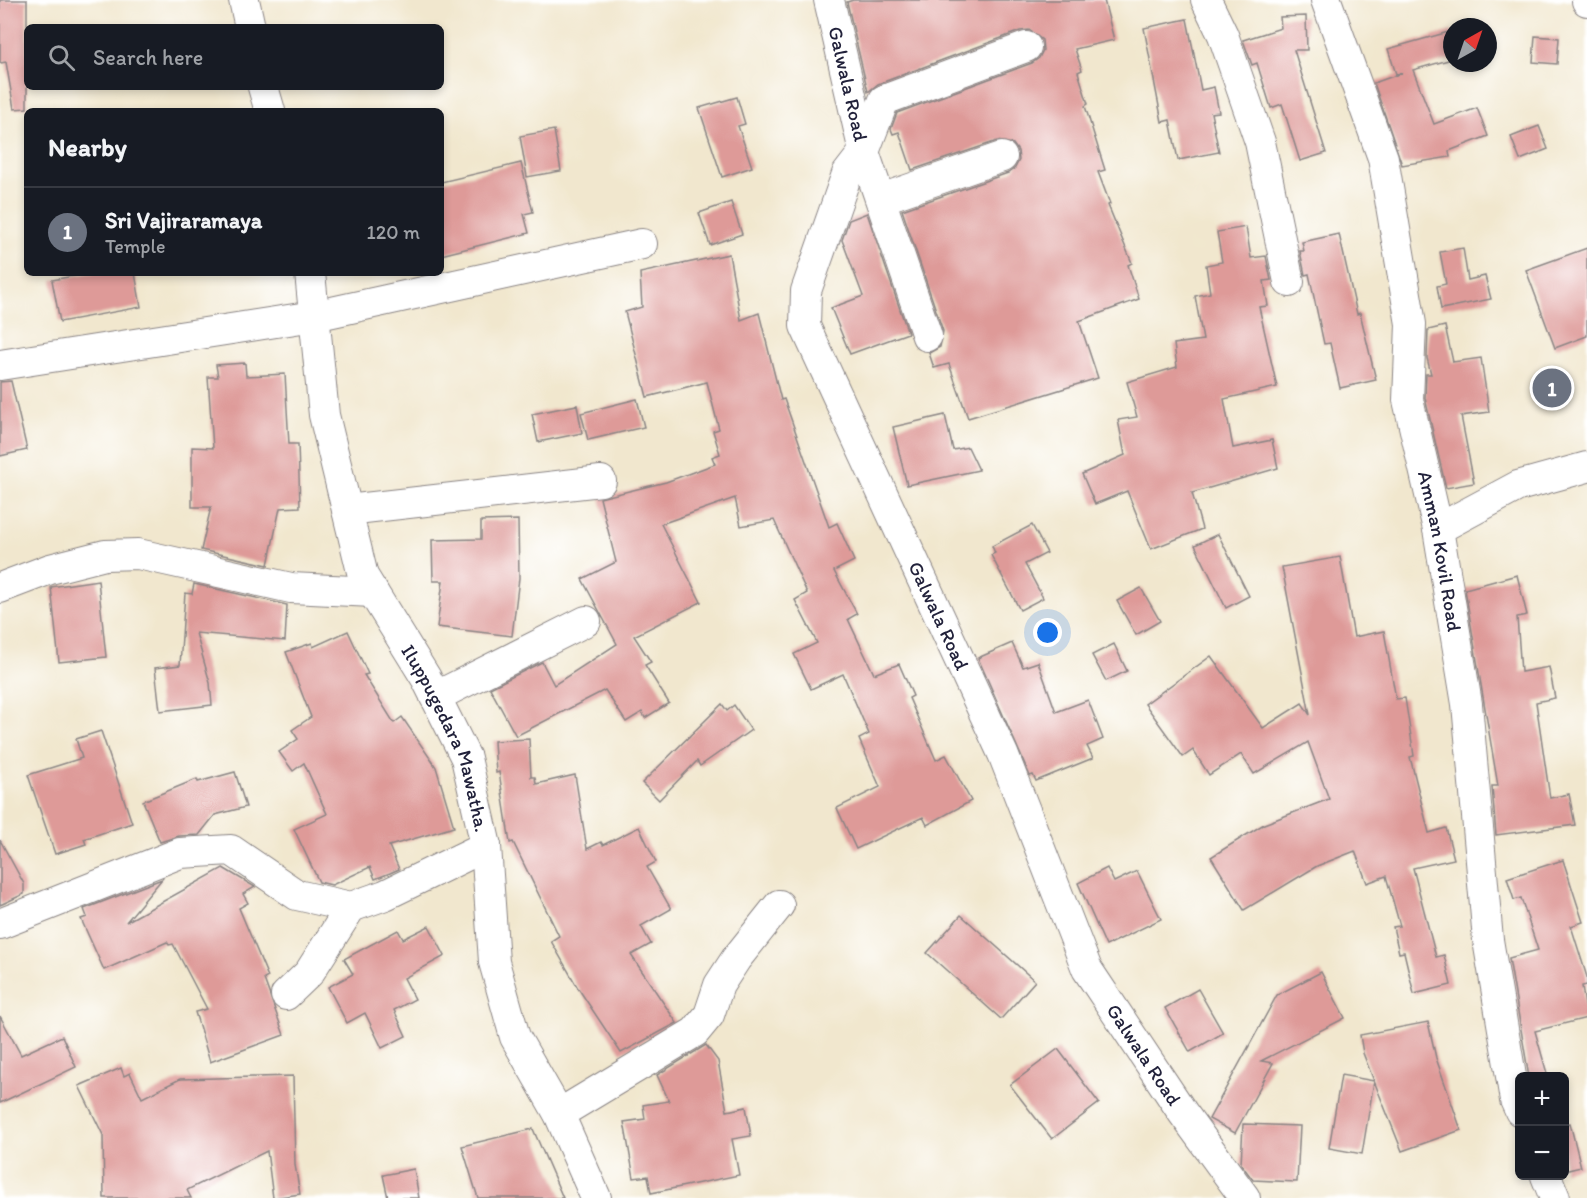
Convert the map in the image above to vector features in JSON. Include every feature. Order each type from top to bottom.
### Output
[{"type":"street","points":[[244,0],[249,24]]},
{"type":"street","name":"Galwala Road","points":[[829,0],[864,152],[848,174],[806,291],[805,326],[1003,754],[1087,969],[1183,1113],[1245,1198]]},
{"type":"street","points":[[1206,0],[1223,35],[1260,142],[1288,282]]},
{"type":"street","name":"Amman Kovil Road","points":[[1326,0],[1383,158],[1412,324],[1408,400],[1438,529],[1467,704],[1488,940],[1515,1100]]},
{"type":"street","points":[[927,336],[864,152],[884,100],[1026,47]]},
{"type":"street","points":[[264,90],[269,108]]},
{"type":"street","points":[[881,199],[1002,157]]},
{"type":"street","points":[[0,365],[314,316],[642,244]]},
{"type":"street","name":"Iluppugedara Mawatha.","points":[[310,276],[324,416],[363,576],[435,697],[466,758],[486,846],[494,962],[515,1037],[559,1114],[596,1198]]},
{"type":"street","points":[[1438,529],[1518,486],[1587,467]]},
{"type":"street","points":[[347,510],[601,481]]},
{"type":"street","points":[[0,588],[50,569],[105,555],[138,554],[291,588],[373,592]]},
{"type":"street","points":[[435,697],[586,621]]},
{"type":"street","points":[[0,924],[180,853],[231,850],[297,895],[351,907],[385,895],[486,846]]},
{"type":"street","points":[[559,1114],[695,1032],[709,1015],[720,985],[736,959],[779,905]]},
{"type":"street","points":[[286,995],[309,973],[351,907]]},
{"type":"street","points":[[1548,1180],[1556,1198]]},
{"type":"building","points":[[0,0],[27,0],[27,24],[24,24],[24,90],[27,90],[27,108],[14,109],[6,62],[0,63]]},
{"type":"building","points":[[853,0],[1104,0],[1114,40],[1075,49],[1082,70],[1078,72],[1088,104],[1085,106],[1105,170],[1098,172],[1110,204],[1108,205],[1132,263],[1128,265],[1139,299],[1079,321],[1098,378],[968,418],[949,364],[934,368],[929,353],[940,347],[943,331],[902,210],[1008,173],[1015,168],[1019,160],[1018,151],[1013,144],[997,141],[912,170],[899,132],[893,134],[891,129],[897,113],[1032,63],[1039,58],[1043,50],[1042,40],[1029,30],[1020,31],[878,84],[868,92],[847,2]]},
{"type":"building","points":[[1306,16],[1307,50],[1294,50],[1326,153],[1300,161],[1282,104],[1271,108],[1257,63],[1252,65],[1243,40],[1281,28],[1280,17]]},
{"type":"building","points":[[1187,19],[1201,90],[1214,87],[1219,112],[1211,113],[1219,152],[1178,160],[1170,120],[1162,122],[1144,28]]},
{"type":"building","points":[[1443,34],[1443,62],[1413,70],[1434,124],[1477,108],[1488,136],[1449,151],[1450,157],[1402,165],[1374,83],[1402,73],[1396,74],[1388,49]]},
{"type":"building","points":[[1535,36],[1559,38],[1557,64],[1533,62]]},
{"type":"building","points":[[737,97],[745,124],[738,126],[752,167],[722,177],[699,108]]},
{"type":"building","points":[[1539,126],[1548,149],[1520,160],[1511,137]]},
{"type":"building","points":[[554,130],[561,171],[527,177],[520,136]]},
{"type":"building","points":[[521,163],[533,212],[524,214],[529,233],[444,254],[444,181]]},
{"type":"building","points":[[731,202],[742,234],[710,245],[699,213]]},
{"type":"building","points":[[867,213],[908,333],[850,354],[831,308],[863,296],[842,240],[849,220]]},
{"type":"building","points":[[1246,227],[1251,258],[1266,256],[1271,280],[1264,281],[1268,306],[1259,307],[1277,387],[1224,399],[1233,448],[1272,440],[1278,468],[1192,493],[1202,529],[1151,549],[1127,491],[1095,504],[1082,474],[1125,455],[1118,420],[1137,417],[1127,382],[1177,367],[1174,344],[1203,340],[1195,296],[1210,293],[1206,265],[1222,262],[1217,232]]},
{"type":"building","points":[[1339,234],[1357,314],[1360,313],[1376,380],[1340,388],[1330,343],[1324,344],[1309,274],[1305,275],[1300,251],[1304,251],[1302,242]]},
{"type":"building","points":[[1463,248],[1468,280],[1485,276],[1491,299],[1441,309],[1437,286],[1446,284],[1440,252]]},
{"type":"building","points":[[1587,248],[1587,336],[1555,348],[1526,270]]},
{"type":"building","points":[[729,254],[741,320],[759,313],[781,400],[784,399],[829,527],[837,523],[854,561],[834,571],[857,614],[848,619],[874,674],[899,664],[913,696],[909,698],[936,760],[946,755],[971,801],[927,825],[923,817],[856,849],[837,808],[880,787],[859,739],[869,734],[843,674],[811,689],[794,654],[817,643],[795,600],[807,593],[774,520],[741,526],[735,498],[661,524],[701,602],[634,636],[651,662],[645,665],[669,703],[645,718],[642,712],[626,722],[605,690],[516,736],[490,688],[542,662],[554,685],[617,644],[582,579],[616,562],[600,498],[666,482],[715,464],[712,457],[720,454],[713,431],[719,429],[707,382],[647,397],[625,312],[642,307],[640,273]]},
{"type":"building","points":[[73,276],[136,276],[141,307],[60,322],[52,280]]},
{"type":"building","points":[[1445,326],[1453,362],[1481,358],[1489,412],[1461,416],[1474,483],[1446,488],[1425,398],[1426,374],[1431,374],[1427,358],[1428,330]]},
{"type":"building","points":[[245,363],[246,376],[285,374],[289,444],[298,444],[300,507],[280,508],[268,565],[201,550],[211,507],[192,507],[192,447],[213,448],[208,377],[218,377],[216,365]]},
{"type":"building","points":[[11,381],[27,450],[0,456],[0,382]]},
{"type":"building","points":[[637,399],[644,427],[588,440],[581,413]]},
{"type":"building","points":[[577,405],[582,433],[538,442],[532,414]]},
{"type":"building","points":[[945,415],[953,450],[968,447],[979,470],[907,485],[893,427]]},
{"type":"building","points":[[518,520],[519,578],[512,636],[437,627],[443,581],[433,581],[432,540],[481,539],[481,521]]},
{"type":"building","points":[[1032,525],[1047,553],[1025,564],[1043,598],[1020,610],[991,555],[995,553],[992,546]]},
{"type":"building","points":[[1218,534],[1249,596],[1226,608],[1195,545]]},
{"type":"building","points":[[1340,557],[1354,637],[1384,631],[1396,699],[1405,698],[1414,756],[1410,757],[1429,833],[1446,828],[1454,859],[1413,868],[1436,957],[1444,955],[1451,985],[1414,994],[1404,952],[1399,953],[1393,927],[1400,926],[1386,876],[1367,883],[1355,851],[1317,866],[1244,910],[1211,857],[1264,824],[1329,799],[1308,742],[1254,774],[1241,754],[1209,775],[1193,750],[1183,757],[1145,704],[1211,656],[1263,728],[1302,703],[1310,715],[1282,567]]},
{"type":"building","points":[[1517,575],[1527,615],[1517,617],[1521,672],[1549,667],[1555,698],[1536,702],[1550,798],[1569,794],[1575,825],[1496,835],[1492,786],[1498,786],[1465,589]]},
{"type":"building","points":[[98,580],[106,657],[59,662],[51,587]]},
{"type":"building","points":[[194,584],[287,605],[285,641],[196,633],[210,683],[212,705],[160,711],[155,668],[180,665],[185,593],[192,594]]},
{"type":"building","points":[[1141,588],[1160,621],[1136,635],[1117,601]]},
{"type":"building","points":[[348,631],[368,674],[364,675],[394,723],[402,717],[436,767],[454,827],[389,846],[399,869],[375,879],[370,867],[332,885],[319,882],[294,829],[327,814],[304,763],[293,771],[279,752],[298,739],[292,730],[311,717],[286,652],[312,643],[313,647]]},
{"type":"building","points":[[1012,643],[1023,667],[1038,662],[1056,712],[1088,700],[1103,739],[1087,746],[1093,758],[1036,781],[1033,775],[1030,776],[978,658]]},
{"type":"building","points":[[1114,644],[1127,671],[1106,681],[1092,655]]},
{"type":"building","points":[[722,704],[727,711],[734,705],[751,730],[700,766],[697,761],[659,800],[642,783]]},
{"type":"building","points":[[101,731],[132,823],[84,839],[86,844],[55,854],[28,775],[82,758],[76,739]]},
{"type":"building","points":[[529,739],[531,777],[535,777],[536,784],[575,775],[587,849],[601,842],[603,845],[639,827],[656,862],[647,867],[671,909],[641,926],[651,944],[631,955],[677,1023],[621,1053],[578,988],[551,941],[559,936],[513,842],[510,843],[499,772],[496,773],[494,741]]},
{"type":"building","points":[[235,772],[246,807],[215,815],[199,835],[179,836],[160,842],[143,801],[197,779],[198,782]]},
{"type":"building","points":[[0,840],[24,884],[24,894],[0,905]]},
{"type":"building","points":[[1563,860],[1583,922],[1571,926],[1587,977],[1587,985],[1582,986],[1587,1018],[1535,1031],[1547,1072],[1528,1072],[1509,958],[1538,950],[1521,898],[1514,900],[1507,878]]},
{"type":"building","points":[[223,868],[255,887],[243,894],[248,903],[239,908],[268,977],[264,979],[284,1035],[210,1062],[195,1012],[207,1009],[173,944],[169,945],[167,942],[104,970],[81,919],[87,917],[84,909],[162,879],[126,922]]},
{"type":"building","points":[[1107,868],[1114,882],[1137,871],[1161,919],[1106,946],[1078,883]]},
{"type":"building","points":[[961,915],[1035,981],[1001,1019],[927,953]]},
{"type":"building","points":[[429,926],[445,956],[404,978],[415,999],[394,1010],[406,1036],[382,1048],[365,1013],[347,1023],[328,987],[353,974],[344,959],[398,930],[403,939]]},
{"type":"building","points":[[1321,972],[1345,1018],[1261,1061],[1273,1063],[1235,1133],[1209,1119],[1277,995]]},
{"type":"building","points":[[1198,989],[1223,1033],[1190,1052],[1165,1008]]},
{"type":"building","points":[[0,1016],[21,1055],[62,1036],[76,1067],[0,1103]]},
{"type":"building","points":[[1428,1022],[1436,1058],[1461,1130],[1402,1151],[1363,1053],[1360,1035]]},
{"type":"building","points":[[706,1045],[718,1061],[727,1111],[746,1107],[751,1136],[732,1139],[739,1175],[651,1193],[648,1176],[634,1178],[624,1122],[645,1119],[643,1105],[669,1101],[657,1075]]},
{"type":"building","points":[[1058,1049],[1099,1103],[1052,1139],[1010,1085]]},
{"type":"building","points":[[121,1068],[124,1076],[130,1073],[142,1098],[180,1079],[293,1076],[295,1165],[300,1194],[273,1198],[267,1151],[187,1190],[191,1198],[104,1198],[103,1135],[79,1086]]},
{"type":"building","points":[[1341,1075],[1374,1081],[1362,1154],[1329,1148]]},
{"type":"building","points":[[1569,1123],[1581,1167],[1569,1170],[1569,1126]]},
{"type":"building","points":[[1243,1124],[1300,1126],[1297,1182],[1253,1180],[1241,1164]]},
{"type":"building","points":[[533,1129],[563,1198],[478,1198],[462,1146]]},
{"type":"building","points":[[414,1169],[419,1198],[388,1198],[383,1175]]},
{"type":"place","name":"Sri Vajiraramaya","points":[[1552,388]]}]
